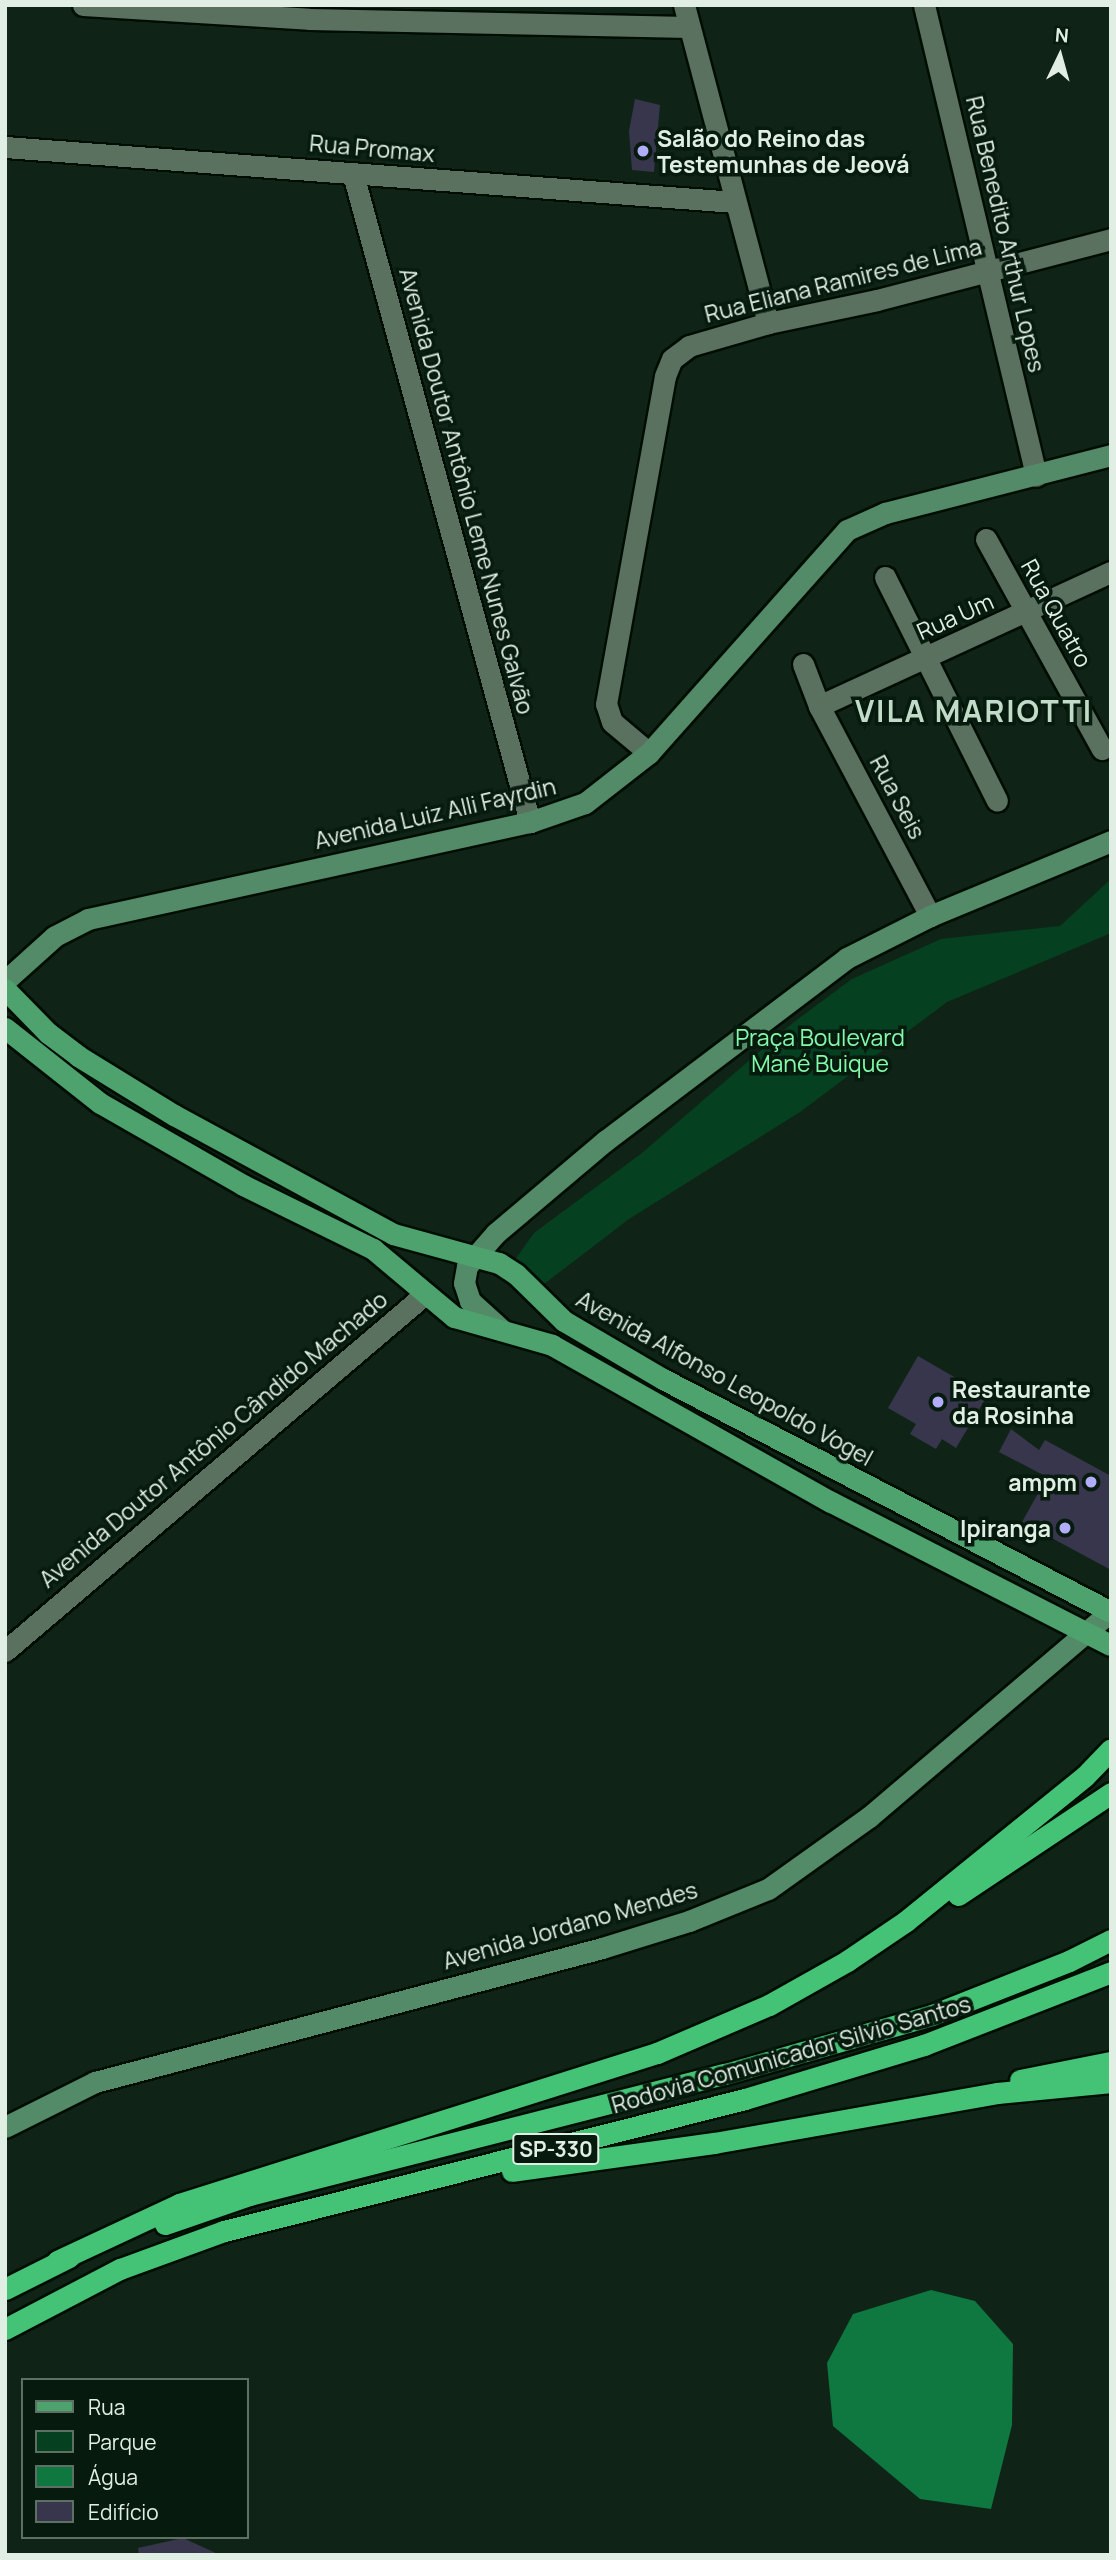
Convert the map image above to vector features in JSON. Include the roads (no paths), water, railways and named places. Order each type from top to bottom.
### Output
[{"type":"highway","points":[[57,2261],[157,2213],[240,2182],[657,2053],[769,2005],[847,1961],[906,1921],[1085,1776],[1111,1749]]},
{"type":"highway","points":[[906,1921],[955,1897],[1111,1793]]},
{"type":"highway","name":"Rodovia Comunicador Silvio Santos","points":[[5,2289],[57,2261],[249,2195],[725,2074],[932,2015],[1069,1961],[1111,1940]]},
{"type":"highway","name":"Rodovia Comunicador Silvio Santos","points":[[5,2329],[120,2269],[224,2231],[468,2172],[745,2099],[924,2045],[1111,1972]]},
{"type":"highway","points":[[997,2093],[1020,2080],[1111,2062]]},
{"type":"highway","points":[[468,2172],[601,2161],[997,2093],[1111,2082]]},
{"type":"main road","name":"Avenida Alfonso Leopoldo Vogel","points":[[5,989],[68,1048],[174,1115],[393,1234],[509,1268],[564,1321],[663,1379],[1110,1611]]},
{"type":"main road","points":[[5,1028],[100,1104],[243,1185],[373,1249],[424,1295],[454,1317],[552,1345],[831,1502],[1111,1645]]},
{"type":"street","points":[[83,5],[309,19],[689,27]]},
{"type":"street","points":[[684,5],[768,323]]},
{"type":"street","name":"Rua Benedito Arthur Lopes","points":[[924,5],[1036,476]]},
{"type":"street","name":"Rua Promax","points":[[5,147],[734,202]]},
{"type":"street","name":"Avenida Doutor Antônio Leme Nunes Galvão","points":[[353,174],[530,822]]},
{"type":"street","name":"Rua Eliana Ramires de Lima","points":[[649,753],[611,722],[606,704],[665,376],[672,359],[689,346],[768,323],[1111,239]]},
{"type":"street","name":"Avenida Luiz Alli Fayrdin","points":[[5,982],[55,936],[88,919],[530,822],[585,803],[649,753],[847,530],[885,513],[1111,455]]},
{"type":"street","name":"Rua Quatro","points":[[986,539],[1102,749]]},
{"type":"street","name":"Rua Um","points":[[819,706],[1027,613],[1111,572]]},
{"type":"street","points":[[885,577],[997,801]]},
{"type":"street","name":"Rua Seis","points":[[803,664],[819,706],[930,916]]},
{"type":"street","points":[[505,1332],[470,1301],[464,1283],[474,1256],[605,1141],[803,987],[847,958],[930,916],[1111,841]]},
{"type":"street","name":"Avenida Doutor Antônio Cândido Machado","points":[[5,1651],[424,1295]]},
{"type":"street","name":"Avenida Jordano Mendes","points":[[5,2127],[96,2082],[601,1948],[689,1921],[768,1889],[869,1817],[1110,1611]]},
{"type":"water","points":[[931,2290],[975,2301],[1013,2344],[1012,2425],[991,2509],[920,2499],[833,2426],[827,2363],[853,2314]]},
{"type":"place","name":"Salão do Reino das Testemunhas de Jeová","points":[[643,151]]},
{"type":"place","name":"Restaurante da Rosinha","points":[[938,1402]]},
{"type":"place","name":"ampm","points":[[1091,1482]]},
{"type":"place","name":"Ipiranga","points":[[1065,1528]]},
{"type":"district","name":"VILA MARIOTTI","points":[[974,711]]},
{"type":"park label","name":"Praça Boulevard Mané Buique","points":[[820,1050]]}]
